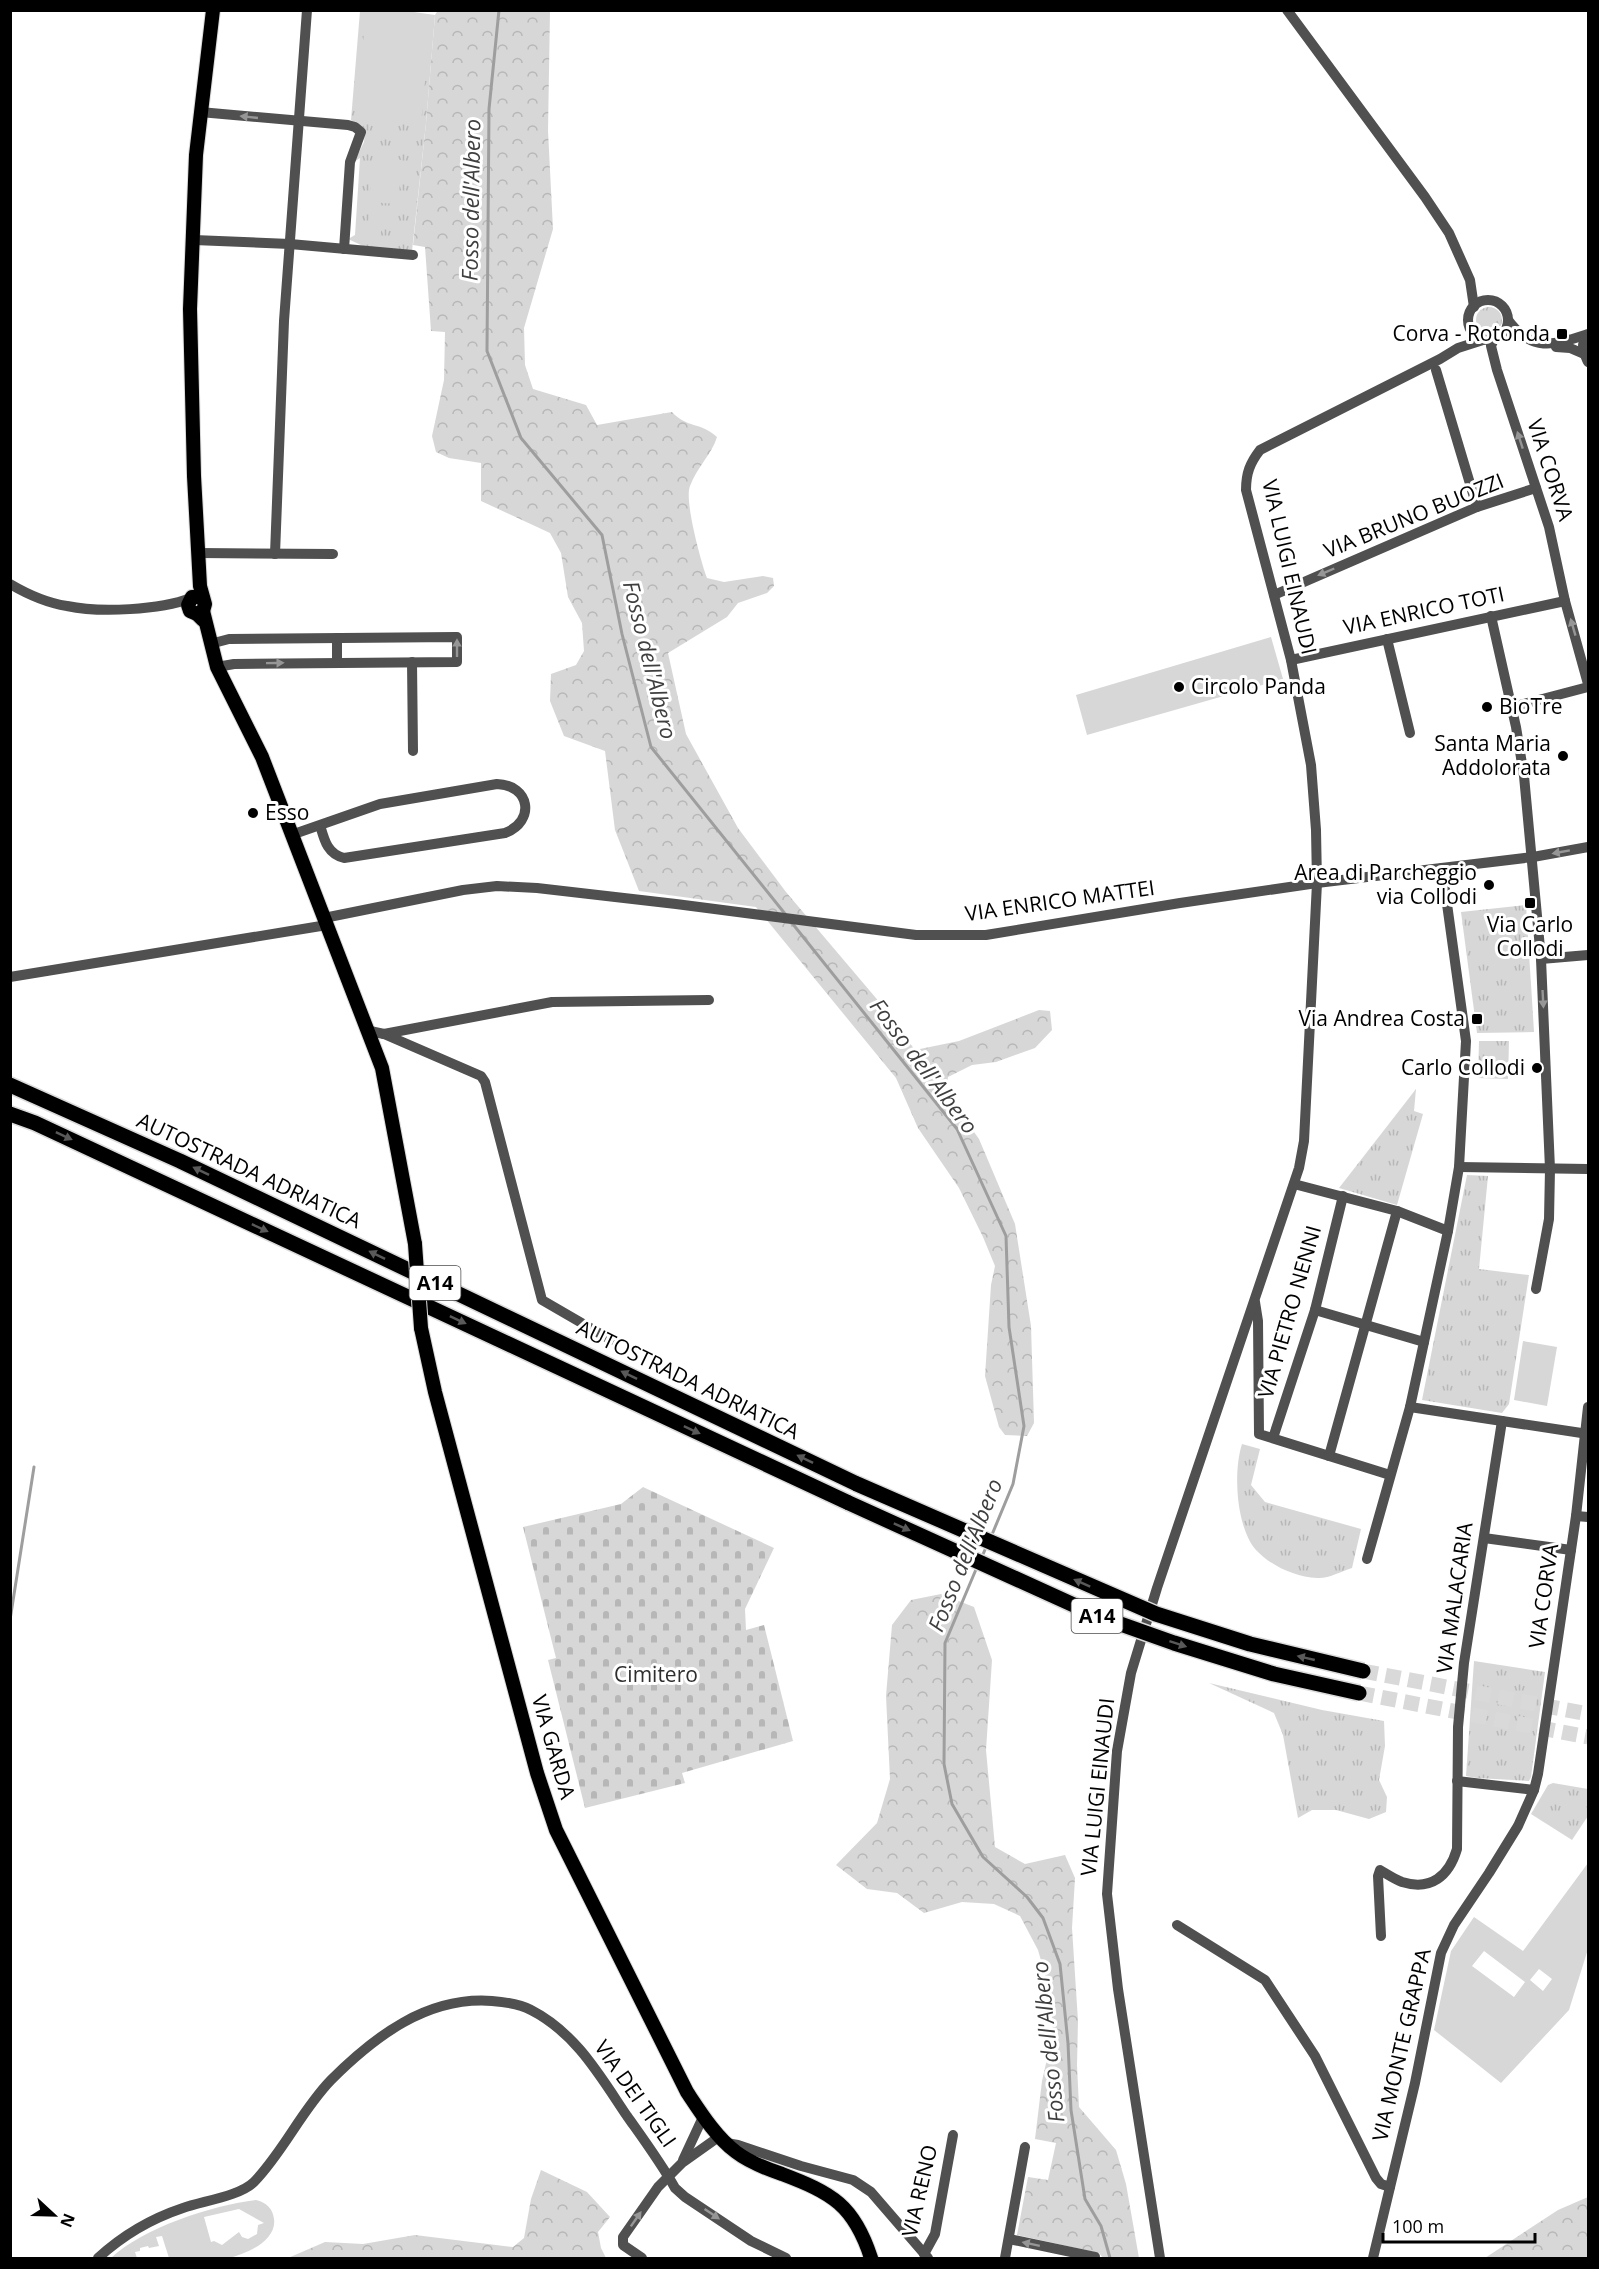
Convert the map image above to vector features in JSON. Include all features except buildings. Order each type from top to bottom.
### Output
[{"type":"highway","name":"AUTOSTRADA ADRIATICA","points":[[10,1085],[191,1166],[857,1484],[1156,1614],[1250,1644],[1363,1671]]},
{"type":"highway","name":"AUTOSTRADA ADRIATICA","points":[[10,1114],[35,1122],[849,1503],[1098,1616],[1174,1643],[1274,1674],[1359,1694]]},
{"type":"main road","name":"VIA GARDA","points":[[213,10],[196,155],[190,309],[199,606],[217,667],[262,757],[294,834],[325,922],[369,1031],[387,1086],[416,1244],[421,1328],[435,1392],[537,1773],[556,1830],[687,2092],[703,2117],[738,2154],[818,2189],[838,2202],[858,2226],[871,2259]]},
{"type":"street","points":[[275,554],[279,414],[307,10]]},
{"type":"street","points":[[1287,10],[1449,233],[1470,280],[1474,307]]},
{"type":"street","points":[[200,112],[348,125],[361,132],[350,162],[344,249]]},
{"type":"street","points":[[194,240],[290,244],[413,255]]},
{"type":"street","points":[[1470,280],[1487,300],[1504,308],[1508,320],[1524,339],[1547,344],[1588,335]]},
{"type":"street","points":[[1487,300],[1474,307],[1468,317],[1470,329],[1478,337],[1510,337],[1539,350],[1570,348],[1586,358]]},
{"type":"street","points":[[1458,348],[1492,338],[1507,326],[1508,320]]},
{"type":"street","points":[[1458,348],[1470,329]]},
{"type":"street","points":[[1586,358],[1584,343],[1588,335]]},
{"type":"street","name":"VIA CORVA","points":[[1492,338],[1491,346],[1497,370],[1549,527],[1565,601],[1588,686]]},
{"type":"street","name":"VIA LUIGI EINAUDI","points":[[1160,2259],[1118,1989],[1107,1894],[1117,1751],[1131,1673],[1157,1588],[1299,1168],[1304,1141],[1317,883],[1311,765],[1291,660],[1246,490],[1249,467],[1260,450],[1458,348]]},
{"type":"street","points":[[1436,370],[1477,507]]},
{"type":"street","name":"VIA BRUNO BUOZZI","points":[[1274,595],[1477,507],[1536,488]]},
{"type":"street","points":[[199,553],[333,554]]},
{"type":"street","points":[[10,584],[66,606],[107,608],[199,606]]},
{"type":"street","name":"VIA ENRICO TOTI","points":[[1291,660],[1565,601]]},
{"type":"street","points":[[1491,616],[1512,706],[1524,776],[1541,959],[1550,1169],[1549,1219],[1536,1288]]},
{"type":"street","points":[[210,644],[229,639],[456,637],[457,662],[234,664],[217,667]]},
{"type":"street","points":[[337,638],[337,663]]},
{"type":"street","points":[[1387,639],[1410,733]]},
{"type":"street","points":[[412,662],[413,752]]},
{"type":"street","points":[[1512,706],[1588,686]]},
{"type":"street","points":[[294,834],[380,804],[497,784],[506,784],[515,788],[522,795],[525,804],[525,814],[521,823],[514,830],[505,833],[344,858],[337,856],[329,849],[320,825]]},
{"type":"street","name":"VIA ENRICO MATTEI","points":[[10,977],[325,922],[463,890],[497,886],[587,894],[916,935],[986,935],[1180,903],[1317,883],[1533,857],[1588,847]]},
{"type":"street","points":[[1367,1559],[1410,1407],[1448,1231],[1459,1167],[1466,1041],[1442,868]]},
{"type":"street","points":[[1541,959],[1588,955]]},
{"type":"street","points":[[384,1034],[552,1002],[710,1000]]},
{"type":"street","points":[[369,1031],[384,1034],[481,1076],[485,1082],[542,1300],[611,1340]]},
{"type":"street","points":[[1459,1167],[1588,1169]]},
{"type":"street","points":[[1294,1184],[1397,1212],[1448,1231]]},
{"type":"street","name":"VIA PIETRO NENNI","points":[[1273,1438],[1315,1310],[1343,1196]]},
{"type":"street","points":[[1329,1456],[1397,1212]]},
{"type":"street","name":"VIA LUIGI EINAUDI","points":[[1255,1299],[1258,1321],[1259,1434],[1273,1438]]},
{"type":"street","points":[[1315,1310],[1424,1342]]},
{"type":"street","points":[[1410,1407],[1587,1434]]},
{"type":"street","name":"VIA CORVA","points":[[1534,1790],[1576,1516],[1587,1434],[1588,1407]]},
{"type":"street","name":"VIA MALACARIA","points":[[1381,1936],[1378,1876],[1380,1870],[1403,1882],[1420,1885],[1444,1875],[1453,1862],[1457,1849],[1458,1727],[1464,1663],[1502,1421]]},
{"type":"street","points":[[1273,1438],[1390,1475]]},
{"type":"street","points":[[1576,1516],[1588,1517]]},
{"type":"street","points":[[1484,1538],[1571,1550]]},
{"type":"street","points":[[1457,1781],[1534,1790]]},
{"type":"street","name":"VIA MONTE GRAPPA","points":[[1373,2259],[1415,2083],[1441,1953],[1461,1913],[1518,1826],[1534,1790]]},
{"type":"street","points":[[1177,1925],[1265,1980],[1315,2056],[1376,2178],[1381,2184],[1390,2187]]},
{"type":"street","name":"VIA DEI TIGLI","points":[[98,2259],[113,2244],[154,2219],[208,2199],[247,2188],[262,2173],[311,2101],[365,2048],[411,2018],[434,2008],[459,2001],[479,2000],[515,2004],[531,2009],[549,2021],[582,2049],[675,2188],[751,2241],[786,2259]]},
{"type":"street","points":[[682,2163],[703,2117]]},
{"type":"street","name":"VIA RENO","points":[[926,2256],[935,2234],[952,2135]]},
{"type":"street","points":[[642,2259],[623,2245],[623,2237],[658,2187],[682,2163],[723,2139],[801,2166],[853,2180],[871,2192],[926,2256]]},
{"type":"street","points":[[1005,2259],[1025,2147]]},
{"type":"street","points":[[1009,2239],[1095,2258]]},
{"type":"green space","points":[[400,10],[435,15],[412,251],[363,246],[348,239],[355,235],[360,158],[354,162],[364,142],[365,129],[351,120],[360,11]]},
{"type":"green space","points":[[438,10],[550,11],[548,131],[553,229],[524,328],[525,365],[533,389],[586,405],[597,425],[672,412],[683,421],[711,432],[717,437],[693,479],[689,493],[694,531],[707,578],[724,582],[763,576],[773,578],[774,586],[767,593],[738,603],[727,617],[668,653],[686,734],[738,828],[786,892],[881,1004],[915,1050],[959,1041],[1039,1010],[1050,1011],[1052,1030],[1035,1048],[996,1062],[972,1065],[948,1077],[946,1093],[979,1139],[1015,1224],[1031,1326],[1034,1423],[1027,1436],[1005,1435],[999,1427],[985,1376],[991,1285],[995,1266],[959,1188],[918,1128],[896,1078],[756,907],[639,891],[615,830],[605,751],[564,736],[550,701],[551,674],[576,665],[584,651],[582,623],[568,597],[561,553],[550,533],[481,501],[481,463],[449,458],[436,452],[432,436],[444,380],[445,332],[431,331],[425,247],[413,245],[435,15]]},
{"type":"green space","points":[[366,11],[431,16],[421,124],[356,118]]},
{"type":"green space","points":[[373,157],[402,160],[398,204],[369,202]]},
{"type":"green space","points":[[370,207],[383,209],[380,244],[366,243]]},
{"type":"green space","points":[[1489,307],[1498,311],[1502,320],[1498,329],[1489,333],[1480,329],[1476,320],[1480,311]]},
{"type":"green space","name":"Circolo Panda","points":[[1271,637],[1283,679],[1087,735],[1076,695]]},
{"type":"green space","points":[[1526,905],[1534,1032],[1477,1033],[1461,912]]},
{"type":"green space","points":[[1479,1041],[1509,1041],[1508,1079],[1478,1078]]},
{"type":"green space","points":[[1416,1089],[1414,1111],[1423,1114],[1397,1205],[1339,1188]]},
{"type":"green space","points":[[1467,1175],[1488,1176],[1479,1269],[1529,1275],[1509,1404],[1502,1413],[1422,1400]]},
{"type":"green space","points":[[1523,1341],[1557,1347],[1547,1406],[1514,1400]]},
{"type":"green space","points":[[1242,1444],[1260,1449],[1251,1485],[1265,1502],[1361,1529],[1352,1568],[1326,1577],[1309,1577],[1276,1566],[1256,1550],[1244,1528],[1238,1499],[1238,1469]]},
{"type":"green space","name":"Cimitero","points":[[643,1487],[774,1548],[745,1609],[746,1630],[764,1625],[793,1741],[682,1773],[685,1783],[585,1808],[548,1660],[556,1658],[523,1527],[621,1504]]},
{"type":"green space","points":[[941,1594],[974,1607],[992,1660],[986,1750],[995,1847],[1025,1864],[1065,1855],[1075,1878],[1072,1928],[1078,2021],[1079,2107],[1116,2150],[1126,2184],[1139,2258],[1103,2258],[1099,2253],[1017,2235],[1028,2177],[1048,2180],[1056,2143],[1035,2139],[1042,2081],[1053,2033],[1050,1992],[1038,1950],[1020,1916],[994,1904],[962,1902],[924,1913],[897,1893],[867,1889],[836,1865],[877,1823],[890,1779],[886,1696],[892,1625],[911,1600]]},
{"type":"green space","points":[[1474,1661],[1545,1672],[1529,1781],[1466,1776]]},
{"type":"green space","points":[[1209,1683],[1322,1710],[1384,1721],[1385,1746],[1379,1780],[1387,1797],[1386,1812],[1369,1819],[1336,1810],[1312,1810],[1298,1818],[1283,1735],[1274,1713]]},
{"type":"green space","points":[[1553,1783],[1588,1789],[1588,1816],[1572,1840],[1531,1814],[1548,1785]]},
{"type":"green space","points":[[1588,1863],[1588,1949],[1569,2010],[1501,2083],[1434,2030],[1451,1951],[1474,1917],[1523,1951]],"holes":[[[1484,1951],[1525,1982],[1514,1997],[1472,1966]],[[1539,1969],[1552,1979],[1543,1991],[1530,1980]]]},
{"type":"green space","points":[[541,2170],[587,2192],[610,2217],[598,2232],[601,2248],[606,2258],[288,2258],[325,2242],[363,2244],[415,2235],[513,2247],[524,2238],[531,2199]]},
{"type":"green space","points":[[1588,2197],[1588,2258],[1485,2258],[1558,2210]]},
{"type":"green space","points":[[256,2200],[263,2202],[271,2209],[274,2219],[274,2227],[266,2240],[244,2253],[215,2260],[169,2258],[162,2236],[156,2237],[159,2246],[140,2248],[140,2251],[135,2252],[137,2258],[111,2258],[141,2237],[159,2228],[199,2213]],"holes":[[[239,2209],[264,2223],[258,2225],[257,2234],[248,2239],[242,2237],[239,2232],[222,2245],[211,2242],[204,2217]]]},
{"type":"waterway","name":"Fosso dell'Albero","points":[[499,10],[489,109],[487,351],[521,438],[602,535],[622,634],[651,747],[786,915]]},
{"type":"waterway","name":"Fosso dell'Albero","points":[[792,923],[957,1129],[1006,1236],[1009,1327],[1024,1426],[1013,1484],[991,1537]]},
{"type":"waterway","points":[[10,1620],[34,1467]]},
{"type":"waterway","name":"Fosso dell'Albero","points":[[981,1559],[987,1545]]},
{"type":"waterway","name":"Fosso dell'Albero","points":[[977,1567],[945,1643],[944,1764],[952,1804],[983,1857],[1027,1897],[1043,1918],[1060,1964],[1068,2043],[1071,2110],[1085,2199],[1101,2226],[1110,2258]]},
{"type":"tunnel","points":[[1363,1671],[1588,1714]]},
{"type":"tunnel","points":[[1359,1693],[1588,1737]]},
{"type":"place","name":"Corva - Rotonda","points":[[1562,334]]},
{"type":"place","name":"Circolo Panda","points":[[1179,687]]},
{"type":"place","name":"BioTre","points":[[1487,707]]},
{"type":"place","name":"Santa Maria Addolorata","points":[[1563,756]]},
{"type":"place","name":"Esso","points":[[253,813]]},
{"type":"place","name":"Area di Parcheggio via Collodi","points":[[1489,885]]},
{"type":"place","name":"Via Carlo Collodi","points":[[1530,903]]},
{"type":"place","name":"Via Andrea Costa","points":[[1477,1019]]},
{"type":"place","name":"Carlo Collodi","points":[[1537,1068]]}]
